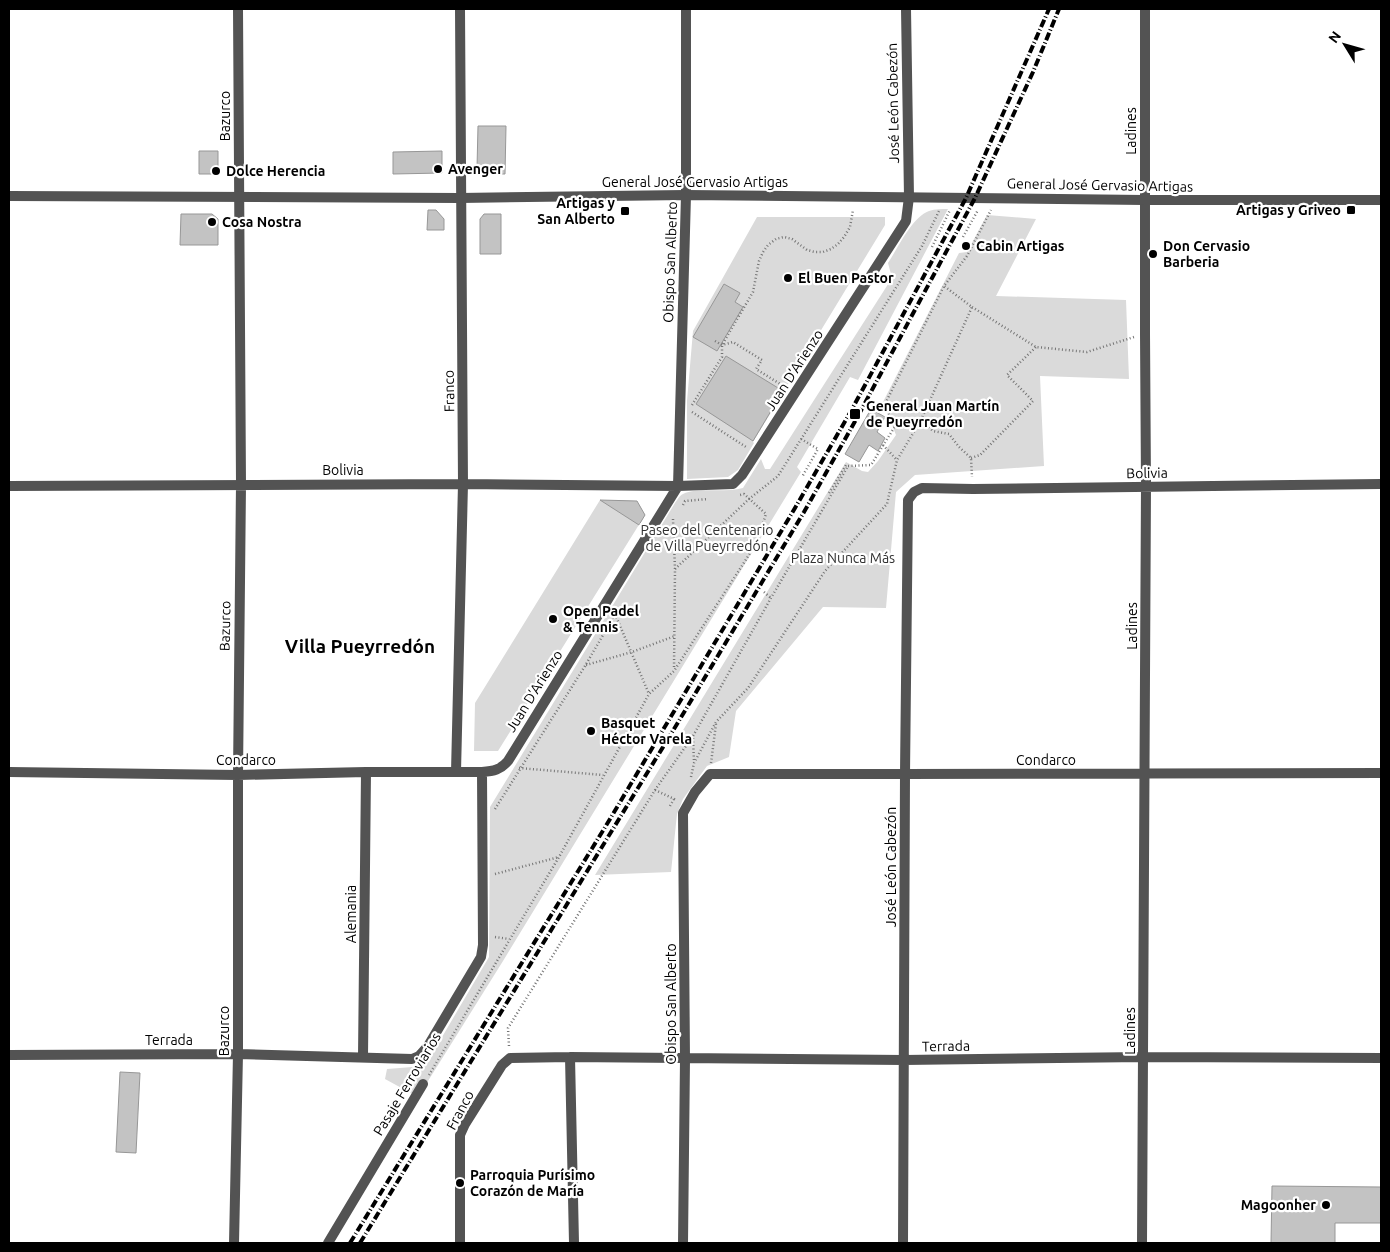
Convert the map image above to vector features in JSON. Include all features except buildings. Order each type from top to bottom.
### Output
[{"type":"street","name":"Bazurco","points":[[234,1243],[238,1054],[241,484],[238,9]]},
{"type":"street","name":"Franco","points":[[456,772],[463,484],[460,9]]},
{"type":"street","name":"Obispo San Alberto","points":[[678,486],[686,195],[686,9]]},
{"type":"street","name":"José León Cabezón","points":[[906,9],[909,197]]},
{"type":"street","name":"Ladines","points":[[1142,1243],[1146,486],[1145,9]]},
{"type":"street","name":"General José Gervasio Artigas","points":[[9,196],[460,198],[686,195],[1144,200],[1381,200]]},
{"type":"street","name":"Juan D’Arienzo","points":[[508,761],[678,486],[733,484],[742,475],[906,221],[909,197]]},
{"type":"street","name":"Bolivia","points":[[9,486],[463,484],[678,486]]},
{"type":"street","name":"Bolivia","points":[[914,492],[922,488],[1381,484]]},
{"type":"street","name":"José León Cabezón","points":[[903,1243],[908,500],[914,492]]},
{"type":"street","points":[[482,772],[501,768],[508,761]]},
{"type":"street","name":"Condarco","points":[[9,772],[238,775],[482,772]]},
{"type":"street","name":"Alemania","points":[[363,1057],[366,772]]},
{"type":"street","name":"Terrada","points":[[9,1055],[238,1054],[412,1059],[419,1056],[428,1046],[481,958],[483,945],[482,772]]},
{"type":"street","name":"Condarco","points":[[710,774],[1381,773]]},
{"type":"street","points":[[683,813],[695,792],[710,774]]},
{"type":"street","name":"Obispo San Alberto","points":[[682,1243],[685,1059],[683,813]]},
{"type":"street","points":[[570,1057],[574,1243]]},
{"type":"street","name":"Franco","points":[[460,1243],[460,1135],[502,1065],[510,1058]]},
{"type":"street","name":"Terrada","points":[[510,1058],[904,1060],[1381,1058]]},
{"type":"street","name":"Pasaje Ferroviarios","points":[[328,1243],[423,1084]]},
{"type":"path","points":[[756,453],[689,410],[722,357],[722,345],[753,292],[759,261],[768,245],[776,239],[784,237],[792,239],[807,250],[823,252],[831,249],[838,244],[850,227],[854,197]]},
{"type":"path","points":[[675,569],[749,499],[778,476],[922,246],[946,197]]},
{"type":"path","points":[[932,247],[957,197]]},
{"type":"path","points":[[963,237],[984,198]]},
{"type":"path","points":[[829,493],[846,465],[871,465],[897,423],[883,408],[944,286],[967,256],[997,198]]},
{"type":"path","points":[[944,286],[1036,347],[1086,352],[1145,334]]},
{"type":"path","points":[[690,780],[694,764],[716,722],[748,688],[825,571],[887,504],[897,460],[921,420],[972,306]]},
{"type":"path","points":[[715,342],[722,345],[733,342],[762,360],[756,369],[795,394]]},
{"type":"path","points":[[971,458],[980,455],[1033,401],[1007,375],[1036,347]]},
{"type":"path","points":[[921,420],[933,431],[950,434],[959,447],[971,458],[973,489]]},
{"type":"path","points":[[801,439],[818,449],[802,477]]},
{"type":"path","points":[[883,445],[897,460]]},
{"type":"path","points":[[510,1058],[508,1028],[655,790],[693,736],[848,466]]},
{"type":"path","points":[[734,496],[744,494],[749,499]]},
{"type":"path","points":[[681,507],[685,501],[714,498]]},
{"type":"path","name":"Pasaje Ferroviarios","points":[[423,1084],[559,857],[649,694],[674,671],[756,544],[766,514],[749,499]]},
{"type":"path","points":[[668,527],[677,513]]},
{"type":"path","points":[[673,519],[675,569],[674,671]]},
{"type":"path","points":[[764,592],[771,598]]},
{"type":"path","points":[[494,811],[585,666],[615,614],[649,694]]},
{"type":"path","points":[[585,666],[632,652],[675,636]]},
{"type":"path","points":[[710,774],[716,722]]},
{"type":"path","points":[[693,736],[694,764]]},
{"type":"path","points":[[508,761],[520,769],[603,775]]},
{"type":"path","points":[[655,790],[674,799],[683,813]]},
{"type":"path","points":[[670,806],[674,799]]},
{"type":"path","points":[[493,874],[559,857]]},
{"type":"path","points":[[495,937],[509,939]]},
{"type":"path","points":[[492,967],[493,957]]},
{"type":"green space","name":"Paseo del Centenario de Villa Pueyrredón","points":[[948,209],[858,380],[850,377],[797,467],[801,472],[418,1097],[385,1079],[387,1069],[425,1066],[489,957],[490,807],[675,503],[680,496],[689,492],[743,488],[761,459],[765,469],[770,469],[892,278],[888,263],[911,226],[923,214],[931,210]]},
{"type":"green space","name":"Plaza Nunca Más","points":[[987,215],[1036,219],[996,296],[1126,300],[1129,379],[1040,376],[1044,466],[915,475],[896,492],[886,608],[823,607],[736,711],[729,757],[707,766],[683,799],[677,814],[671,872],[595,875],[846,462],[862,471],[868,472],[896,435],[883,402],[959,253],[967,252]]},
{"type":"green space","name":"El Buen Pastor","points":[[757,217],[885,217],[885,225],[753,442],[738,470],[728,477],[687,479],[687,401],[693,331]]},
{"type":"green space","name":"Open Padel & Tennis","points":[[600,500],[637,501],[645,515],[498,751],[474,751],[475,703]]},
{"type":"railway","points":[[350,1243],[607,824],[851,411],[966,198],[1049,9]]},
{"type":"railway","points":[[360,1243],[674,729],[804,512],[858,416],[975,198],[1033,72],[1059,9]]},
{"type":"place","name":"Avenger","points":[[438,169]]},
{"type":"place","name":"Dolce Herencia","points":[[216,171]]},
{"type":"place","name":"Artigas y Griveo","points":[[1351,210]]},
{"type":"place","name":"Artigas y San Alberto","points":[[625,211]]},
{"type":"place","name":"Cosa Nostra","points":[[212,222]]},
{"type":"place","name":"Cabin Artigas","points":[[966,246]]},
{"type":"place","name":"Don Cervasio Barberia","points":[[1153,254]]},
{"type":"place","name":"El Buen Pastor","points":[[788,278]]},
{"type":"place","name":"General Juan Martín de Pueyrredón","points":[[855,414]]},
{"type":"place","name":"Open Padel & Tennis","points":[[553,619]]},
{"type":"place","name":"Basquet Héctor Varela","points":[[591,731]]},
{"type":"place","name":"Parroquia Purísimo Corazón de María","points":[[460,1183]]},
{"type":"place","name":"Magoonher","points":[[1326,1205]]},
{"type":"district","name":"Villa Pueyrredón","points":[[360,646]]}]
